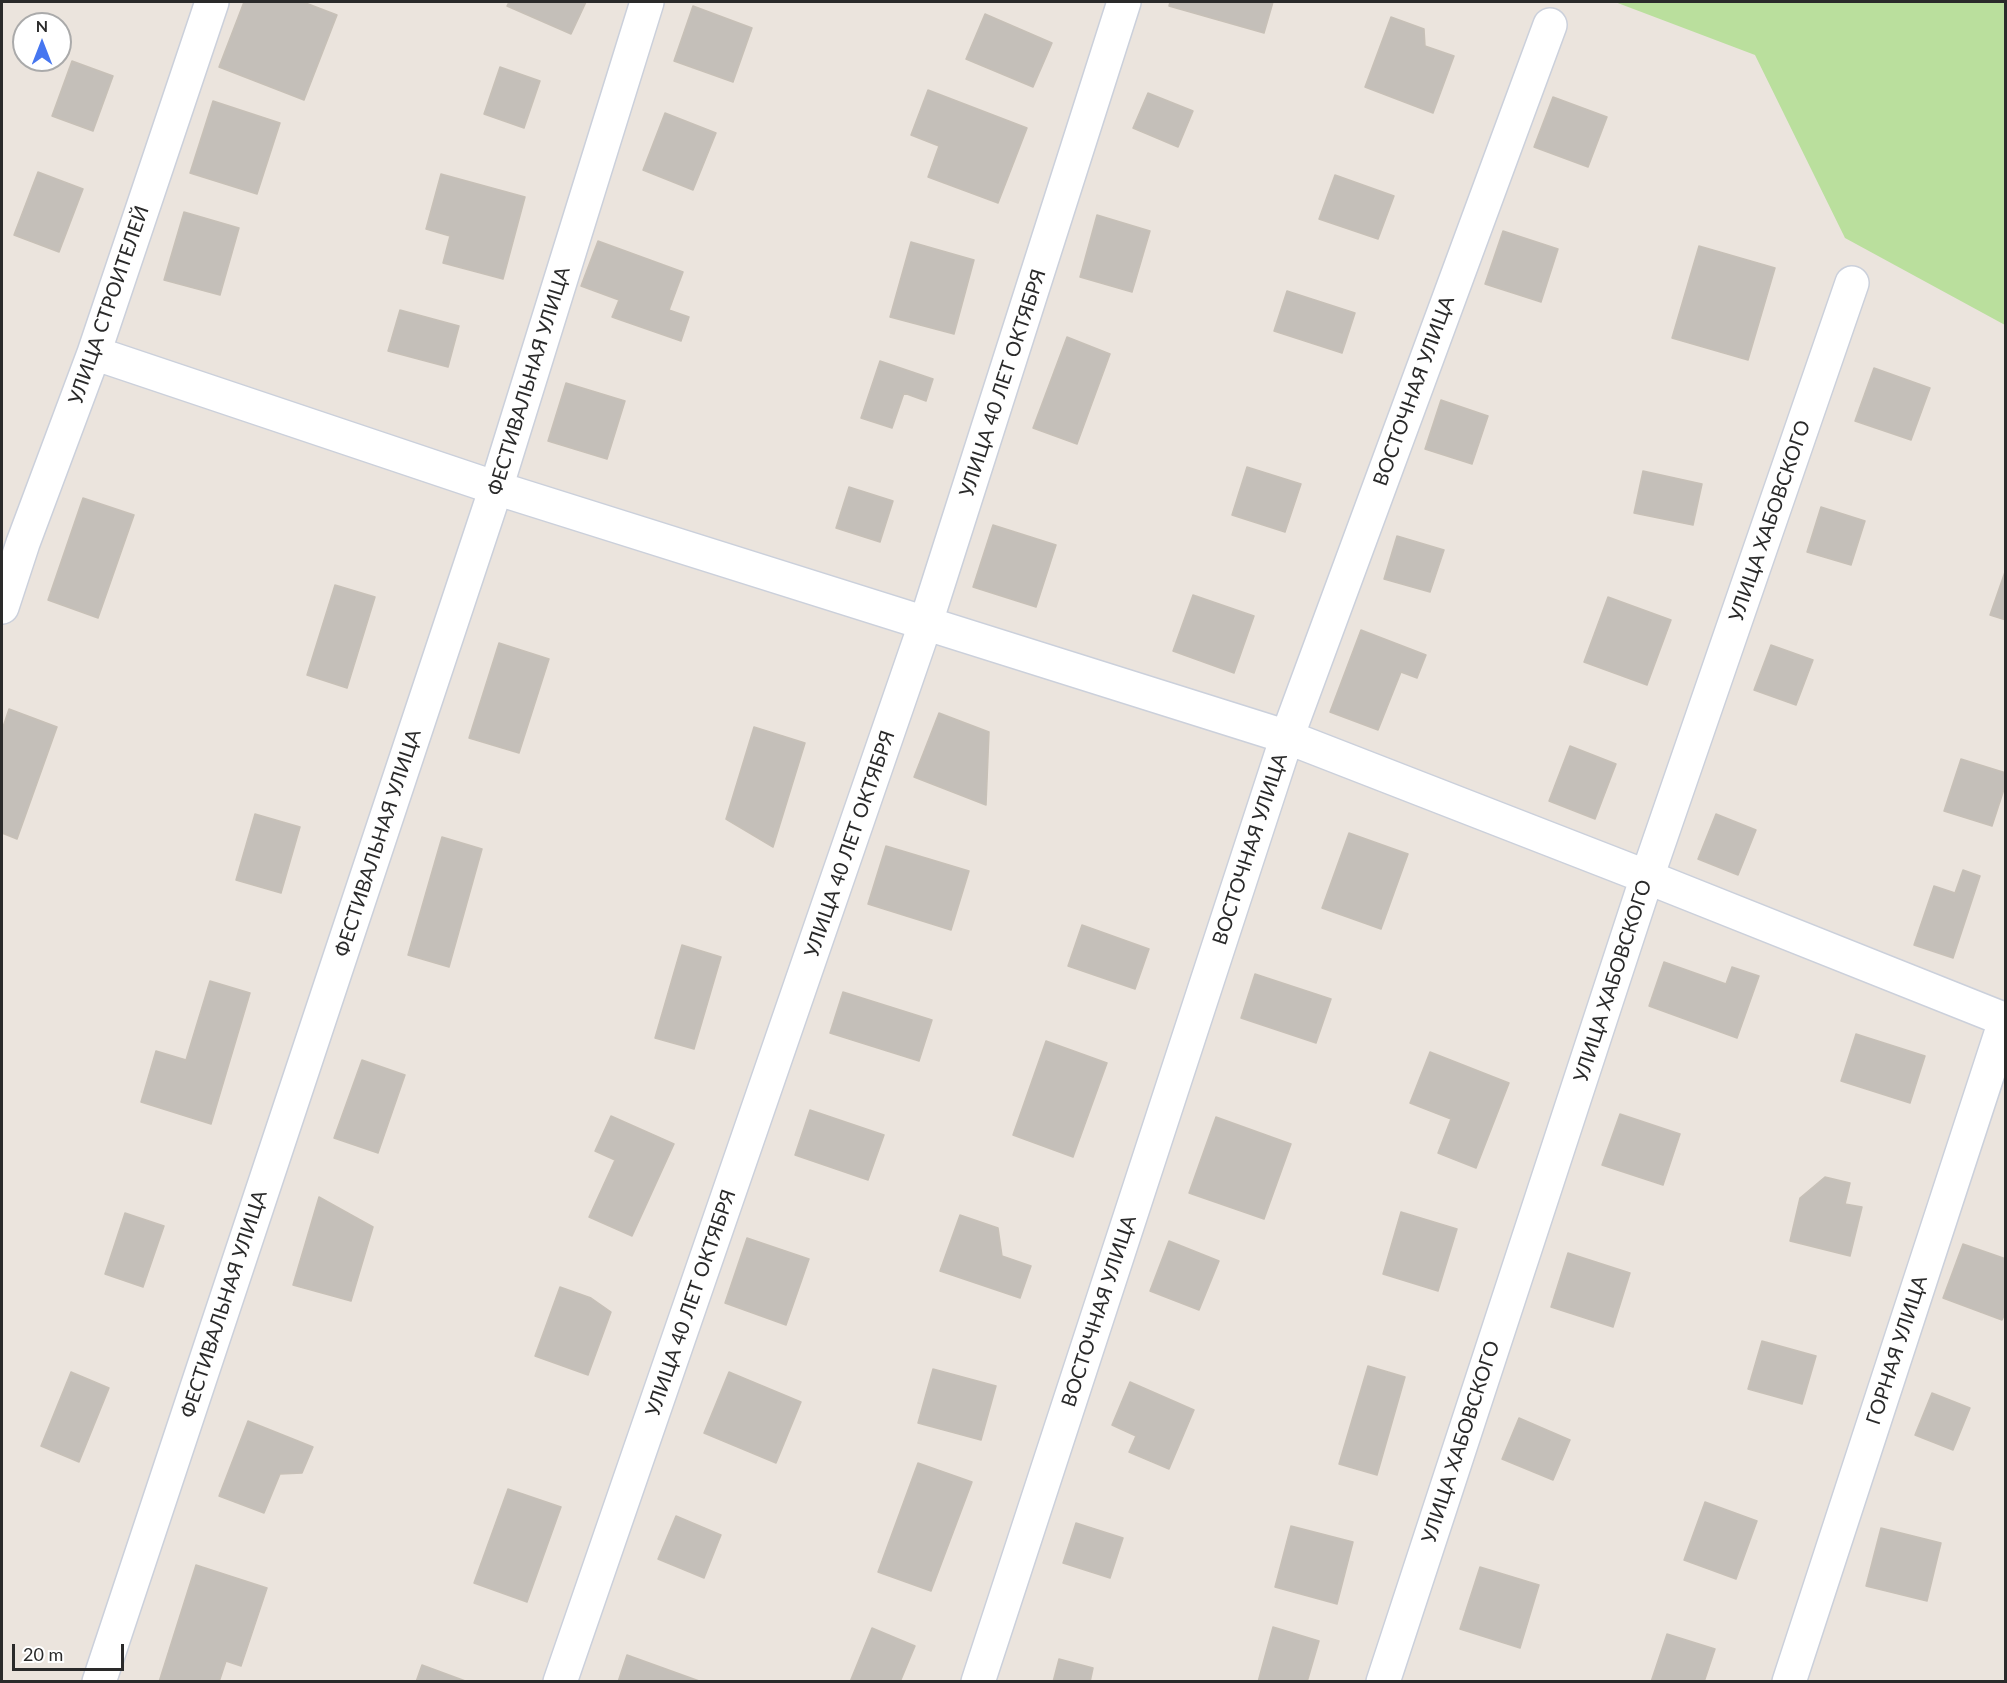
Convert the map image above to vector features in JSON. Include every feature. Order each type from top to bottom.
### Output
[{"type":"street","name":"УЛИЦА СТРОИТЕЛЕЙ","points":[[2,607],[23,543],[94,353],[213,2]]},
{"type":"street","name":"ФЕСТИВАЛЬНАЯ УЛИЦА","points":[[99,1682],[496,488],[647,2]]},
{"type":"street","name":"УЛИЦА 40 ЛЕТ ОКТЯБРЯ","points":[[560,1682],[927,622],[1125,2]]},
{"type":"street","name":"ВОСТОЧНАЯ УЛИЦА","points":[[978,1682],[1287,737],[1550,25]]},
{"type":"street","name":"УЛИЦА ХАБОВСКОГО","points":[[1383,1682],[1647,877],[1852,283]]},
{"type":"street","points":[[94,353],[496,488],[1287,737],[2005,1019]]},
{"type":"street","name":"ГОРНАЯ УЛИЦА","points":[[1789,1682],[2005,1019]]},
{"type":"green space","points":[[1615,2],[2005,2],[2005,325],[1845,238],[1755,55]]},
{"type":"building","points":[[244,2],[303,2],[337,15],[304,100],[219,67]]},
{"type":"building","points":[[509,2],[586,2],[571,34],[507,6]]},
{"type":"building","points":[[1170,2],[1273,2],[1264,33],[1169,6]]},
{"type":"building","points":[[693,6],[752,28],[733,82],[674,61]]},
{"type":"building","points":[[985,14],[1052,43],[1033,87],[966,59]]},
{"type":"building","points":[[1391,17],[1424,29],[1425,46],[1454,56],[1433,113],[1365,87]]},
{"type":"building","points":[[72,61],[113,76],[93,131],[52,116],[68,72],[72,72]]},
{"type":"building","points":[[500,67],[540,81],[524,128],[484,114]]},
{"type":"building","points":[[928,90],[1027,128],[998,203],[928,177],[939,146],[911,135]]},
{"type":"building","points":[[1148,93],[1193,111],[1178,147],[1133,128]]},
{"type":"building","points":[[1553,97],[1607,117],[1588,167],[1534,147]]},
{"type":"building","points":[[213,101],[280,123],[257,194],[190,173]]},
{"type":"building","points":[[665,113],[716,133],[693,190],[643,170]]},
{"type":"building","points":[[38,172],[83,189],[59,252],[14,235]]},
{"type":"building","points":[[441,174],[525,197],[503,279],[443,263],[450,236],[426,229]]},
{"type":"building","points":[[1335,175],[1394,196],[1378,239],[1319,219]]},
{"type":"building","points":[[184,212],[239,228],[220,295],[164,280]]},
{"type":"building","points":[[1097,215],[1150,231],[1132,292],[1080,277]]},
{"type":"building","points":[[1503,231],[1558,249],[1541,302],[1485,284]]},
{"type":"building","points":[[598,241],[683,272],[669,310],[689,317],[681,341],[612,317],[619,300],[581,286]]},
{"type":"building","points":[[911,242],[974,260],[954,334],[890,317]]},
{"type":"building","points":[[1699,246],[1775,268],[1748,360],[1672,338]]},
{"type":"building","points":[[1287,291],[1355,313],[1342,353],[1274,331]]},
{"type":"building","points":[[400,310],[459,326],[448,367],[388,351]]},
{"type":"building","points":[[1067,337],[1110,354],[1077,444],[1033,428]]},
{"type":"building","points":[[880,361],[933,379],[926,401],[904,393],[892,428],[861,418]]},
{"type":"building","points":[[1874,368],[1930,388],[1911,440],[1855,421]]},
{"type":"building","points":[[566,383],[625,401],[607,459],[548,441]]},
{"type":"building","points":[[1441,400],[1488,416],[1472,464],[1425,449]]},
{"type":"building","points":[[1247,467],[1301,484],[1285,532],[1232,515]]},
{"type":"building","points":[[1643,471],[1702,484],[1693,525],[1634,513]]},
{"type":"building","points":[[849,487],[893,501],[880,542],[836,528]]},
{"type":"building","points":[[83,498],[134,515],[98,618],[48,600]]},
{"type":"building","points":[[1821,507],[1865,521],[1851,565],[1807,552]]},
{"type":"building","points":[[993,525],[1056,545],[1036,607],[973,587]]},
{"type":"building","points":[[1397,536],[1444,550],[1430,592],[1384,579]]},
{"type":"building","points":[[2006,569],[2006,620],[1990,615]]},
{"type":"building","points":[[335,585],[375,597],[347,688],[307,675]]},
{"type":"building","points":[[1193,595],[1254,616],[1234,673],[1173,651]]},
{"type":"building","points":[[1608,597],[1671,620],[1647,685],[1584,662]]},
{"type":"building","points":[[1361,630],[1426,655],[1417,678],[1401,672],[1378,730],[1330,712]]},
{"type":"building","points":[[499,643],[549,659],[519,753],[469,738]]},
{"type":"building","points":[[1771,645],[1813,660],[1796,705],[1754,690]]},
{"type":"building","points":[[9,709],[57,727],[17,839],[2,833],[2,730]]},
{"type":"building","points":[[939,713],[989,732],[986,805],[914,777]]},
{"type":"building","points":[[754,727],[805,743],[773,847],[726,819]]},
{"type":"building","points":[[1570,746],[1616,764],[1595,819],[1549,801]]},
{"type":"building","points":[[1961,759],[2006,773],[2006,783],[1992,826],[1944,811]]},
{"type":"building","points":[[255,814],[300,827],[281,893],[236,880]]},
{"type":"building","points":[[1716,814],[1756,830],[1738,875],[1698,859]]},
{"type":"building","points":[[1349,833],[1408,854],[1381,929],[1322,908]]},
{"type":"building","points":[[442,837],[482,849],[449,967],[408,955]]},
{"type":"building","points":[[886,846],[969,871],[951,930],[868,904]]},
{"type":"building","points":[[1963,870],[1980,876],[1953,958],[1914,945],[1934,886],[1955,893]]},
{"type":"building","points":[[1082,925],[1149,949],[1135,989],[1068,966]]},
{"type":"building","points":[[682,945],[721,957],[694,1049],[655,1038]]},
{"type":"building","points":[[1664,962],[1726,984],[1732,967],[1759,976],[1737,1038],[1649,1006]]},
{"type":"building","points":[[1255,974],[1331,999],[1316,1043],[1241,1018]]},
{"type":"building","points":[[210,981],[250,993],[211,1124],[141,1102],[156,1051],[186,1060]]},
{"type":"building","points":[[843,992],[932,1020],[919,1061],[830,1033]]},
{"type":"building","points":[[1856,1034],[1925,1056],[1910,1103],[1841,1081]]},
{"type":"building","points":[[1046,1041],[1107,1063],[1073,1157],[1013,1135]]},
{"type":"building","points":[[1430,1052],[1509,1083],[1476,1168],[1438,1153],[1451,1119],[1410,1103]]},
{"type":"building","points":[[362,1060],[405,1075],[378,1153],[334,1138]]},
{"type":"building","points":[[810,1110],[884,1135],[868,1180],[795,1155]]},
{"type":"building","points":[[1620,1114],[1680,1134],[1663,1185],[1602,1165]]},
{"type":"building","points":[[611,1116],[674,1144],[632,1236],[589,1217],[615,1160],[595,1151]]},
{"type":"building","points":[[1216,1117],[1291,1144],[1264,1219],[1189,1193]]},
{"type":"building","points":[[1825,1177],[1850,1183],[1845,1204],[1862,1207],[1850,1256],[1790,1241],[1800,1198]]},
{"type":"building","points":[[319,1197],[373,1227],[351,1301],[293,1285]]},
{"type":"building","points":[[1401,1212],[1457,1229],[1438,1291],[1383,1274]]},
{"type":"building","points":[[125,1213],[164,1226],[143,1287],[105,1274]]},
{"type":"building","points":[[960,1215],[998,1228],[1002,1256],[1031,1266],[1020,1298],[940,1271]]},
{"type":"building","points":[[747,1238],[809,1259],[786,1325],[725,1303]]},
{"type":"building","points":[[1169,1241],[1219,1261],[1199,1310],[1150,1291]]},
{"type":"building","points":[[1963,1244],[2006,1259],[2006,1311],[2002,1320],[1943,1298]]},
{"type":"building","points":[[1568,1253],[1630,1273],[1613,1327],[1551,1307]]},
{"type":"building","points":[[560,1287],[591,1298],[611,1312],[588,1375],[535,1356]]},
{"type":"building","points":[[1762,1341],[1816,1356],[1802,1404],[1748,1389]]},
{"type":"building","points":[[1368,1366],[1405,1377],[1377,1475],[1339,1464]]},
{"type":"building","points":[[933,1369],[996,1386],[981,1440],[918,1423]]},
{"type":"building","points":[[71,1372],[109,1388],[79,1462],[41,1446]]},
{"type":"building","points":[[729,1372],[801,1402],[776,1463],[704,1433]]},
{"type":"building","points":[[1130,1382],[1194,1410],[1169,1469],[1129,1452],[1136,1436],[1112,1425]]},
{"type":"building","points":[[1932,1393],[1970,1408],[1953,1450],[1915,1435]]},
{"type":"building","points":[[1519,1418],[1570,1440],[1553,1480],[1502,1459]]},
{"type":"building","points":[[248,1421],[313,1447],[302,1473],[280,1474],[264,1513],[219,1496]]},
{"type":"building","points":[[918,1463],[972,1482],[931,1591],[878,1572]]},
{"type":"building","points":[[508,1489],[561,1507],[527,1602],[474,1583]]},
{"type":"building","points":[[1705,1502],[1757,1521],[1736,1579],[1684,1560]]},
{"type":"building","points":[[676,1516],[721,1535],[704,1578],[658,1559]]},
{"type":"building","points":[[1076,1523],[1123,1538],[1110,1578],[1063,1563]]},
{"type":"building","points":[[1291,1526],[1353,1542],[1337,1604],[1275,1587]]},
{"type":"building","points":[[1881,1528],[1941,1543],[1927,1601],[1866,1586]]},
{"type":"building","points":[[196,1565],[267,1588],[241,1666],[226,1661],[219,1682],[159,1682]]},
{"type":"building","points":[[1480,1567],[1539,1585],[1520,1648],[1460,1629]]},
{"type":"building","points":[[1273,1627],[1319,1641],[1307,1682],[1258,1682]]},
{"type":"building","points":[[872,1628],[915,1646],[900,1682],[850,1682]]},
{"type":"building","points":[[1667,1634],[1715,1649],[1704,1682],[1651,1682]]},
{"type":"building","points":[[627,1655],[702,1682],[618,1682]]},
{"type":"building","points":[[1059,1659],[1093,1668],[1090,1682],[1053,1682]]},
{"type":"building","points":[[422,1665],[468,1682],[416,1682]]}]
